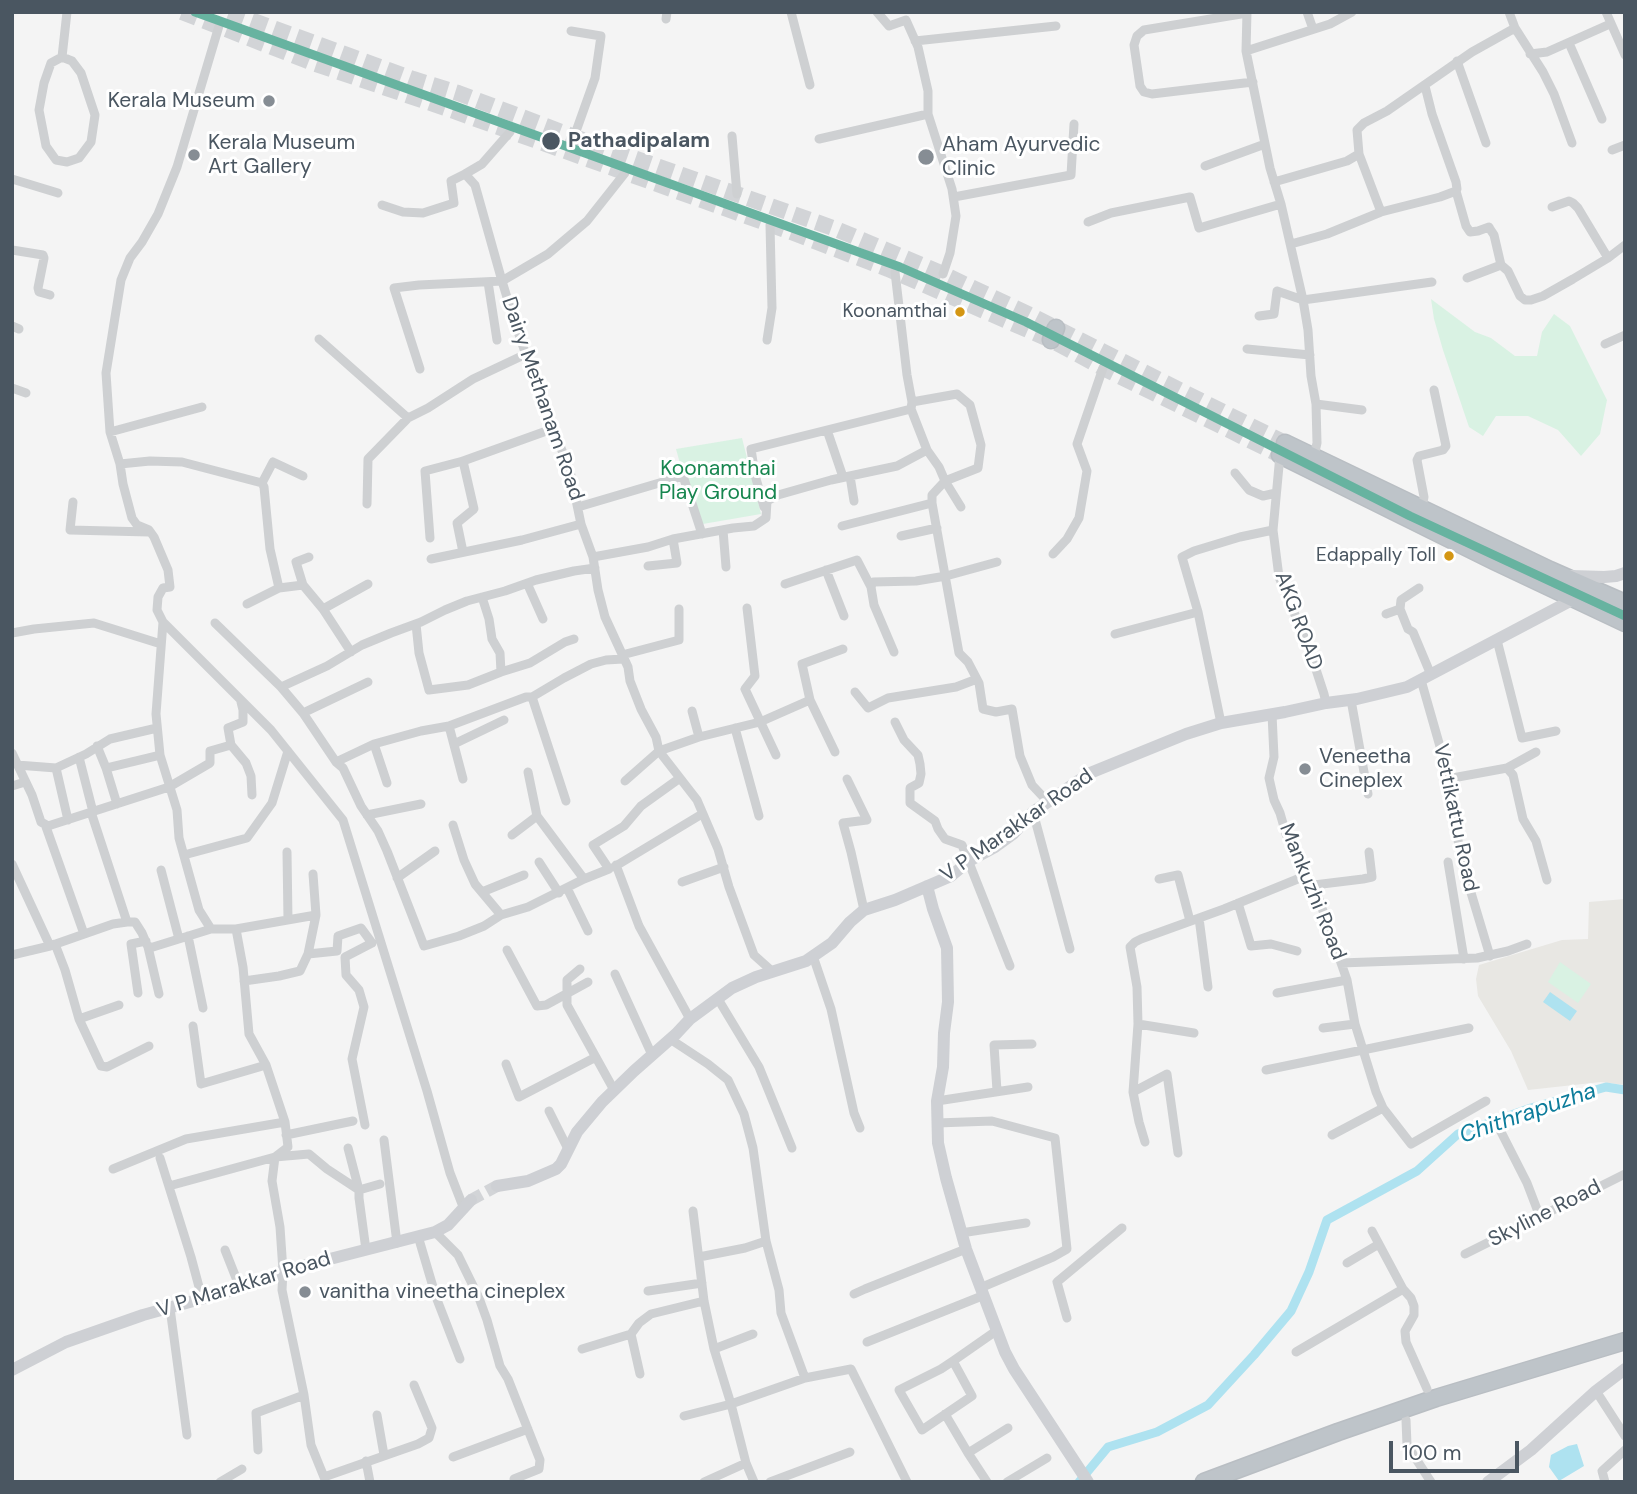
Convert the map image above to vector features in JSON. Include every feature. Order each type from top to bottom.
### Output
[{"type":"highway","points":[[1283,449],[1314,456],[1550,570],[1625,603]]},
{"type":"highway","points":[[1283,449],[1625,623]]},
{"type":"highway","points":[[1204,1482],[1436,1398],[1625,1341]]},
{"type":"street","points":[[62,57],[67,12]]},
{"type":"street","points":[[791,12],[810,85]]},
{"type":"street","points":[[877,12],[889,26],[906,20],[915,41],[928,91],[928,114],[954,197],[957,216],[943,274]]},
{"type":"street","points":[[1307,12],[1313,29]]},
{"type":"street","points":[[1247,51],[1330,24],[1352,12]]},
{"type":"street","points":[[1509,12],[1515,28],[1554,94],[1572,143]]},
{"type":"street","points":[[1606,12],[1625,55]]},
{"type":"street","points":[[1253,82],[1152,94],[1144,92],[1140,86],[1134,46],[1136,36],[1144,30],[1247,13],[1247,51],[1253,82],[1265,144],[1303,300],[1316,404],[1317,443],[1314,456]]},
{"type":"street","points":[[1531,54],[1547,52],[1610,24]]},
{"type":"street","points":[[219,26],[177,167],[158,214],[130,258],[121,280],[106,373],[110,432],[132,518],[151,532],[159,544],[168,570],[170,587],[163,588],[158,597],[157,610],[163,621],[271,730],[343,820],[450,1173],[467,1205]]},
{"type":"street","points":[[915,41],[1056,26]]},
{"type":"street","points":[[1381,212],[1359,155],[1357,130],[1457,61],[1515,28]]},
{"type":"street","points":[[572,32],[601,36],[595,78],[574,137]]},
{"type":"street","points":[[1569,43],[1602,119]]},
{"type":"street","points":[[62,57],[72,61],[81,73],[95,115],[91,142],[79,158],[67,162],[56,160],[46,146],[39,110],[51,63],[62,57]]},
{"type":"street","points":[[1457,61],[1486,143]]},
{"type":"street","points":[[1424,86],[1456,182],[1466,226],[1470,232],[1489,227],[1494,235],[1501,265],[1525,300],[1543,296],[1625,245]]},
{"type":"street","points":[[819,139],[928,114]]},
{"type":"street","points":[[954,197],[1072,175],[1074,124]]},
{"type":"street","points":[[382,205],[403,212],[423,213],[454,203],[452,181],[482,164],[510,132]]},
{"type":"street","points":[[732,136],[737,194]]},
{"type":"street","points":[[1205,166],[1265,144]]},
{"type":"street","points":[[1612,150],[1625,145]]},
{"type":"street","points":[[1274,182],[1359,155]]},
{"type":"street","points":[[420,369],[394,288],[502,281],[475,185],[465,173]]},
{"type":"street","name":"Dairy Methanam Road","points":[[625,173],[587,221],[548,254],[502,281],[552,429],[570,471],[581,524],[593,557],[604,617],[628,667],[630,681],[656,737],[659,751],[697,800],[719,849],[729,887],[754,955],[773,972]]},
{"type":"street","points":[[12,179],[58,193]]},
{"type":"street","points":[[1291,244],[1326,234],[1381,212],[1456,191]]},
{"type":"street","points":[[1088,222],[1111,213],[1190,197],[1199,228],[1281,204]]},
{"type":"street","points":[[1552,207],[1569,201],[1573,203],[1608,258]]},
{"type":"street","points":[[767,340],[772,308],[770,225]]},
{"type":"street","points":[[12,250],[43,255],[38,288],[39,292],[50,295]]},
{"type":"street","points":[[1467,278],[1501,265]]},
{"type":"street","points":[[895,272],[912,406],[927,450],[961,507]]},
{"type":"street","points":[[488,282],[497,340]]},
{"type":"street","points":[[1259,316],[1274,314],[1277,291],[1303,300],[1432,282]]},
{"type":"street","points":[[1605,344],[1625,335]]},
{"type":"street","points":[[319,339],[408,418]]},
{"type":"street","points":[[1247,349],[1310,355]]},
{"type":"street","points":[[367,504],[368,459],[408,418],[473,379],[526,354]]},
{"type":"street","points":[[1054,554],[1079,518],[1087,471],[1077,444],[1103,368]]},
{"type":"street","points":[[12,388],[26,393]]},
{"type":"street","points":[[1422,508],[1424,497],[1417,460],[1419,456],[1443,450],[1446,446],[1434,390]]},
{"type":"street","points":[[766,517],[751,449],[957,394],[970,405],[981,445],[978,468],[945,481],[932,495],[959,653],[968,662],[977,679],[983,709],[996,712],[1012,709],[1020,756],[1032,785],[1048,801]]},
{"type":"street","points":[[1316,404],[1362,410]]},
{"type":"street","points":[[110,432],[202,407]]},
{"type":"street","points":[[430,538],[425,471],[463,461],[552,429]]},
{"type":"street","points":[[827,429],[854,501]]},
{"type":"street","name":"AKG ROAD","points":[[1283,449],[1273,530],[1279,577],[1309,648],[1326,703]]},
{"type":"street","points":[[593,557],[648,547],[673,539],[754,526],[766,517],[767,501],[778,495],[897,466],[927,450]]},
{"type":"street","points":[[463,461],[474,509],[457,523],[463,552]]},
{"type":"street","points":[[120,464],[182,462],[262,483]]},
{"type":"street","points":[[279,588],[270,549],[262,483],[273,462],[303,475]]},
{"type":"street","points":[[1235,472],[1249,490],[1263,496],[1276,492]]},
{"type":"street","points":[[578,507],[683,475],[702,534]]},
{"type":"street","points":[[73,502],[70,530],[151,532]]},
{"type":"street","points":[[842,526],[932,503]]},
{"type":"street","points":[[430,559],[522,540],[581,524]]},
{"type":"street","points":[[901,536],[937,528]]},
{"type":"street","points":[[723,530],[726,567]]},
{"type":"street","points":[[1221,723],[1198,612],[1182,557],[1205,547],[1273,530]]},
{"type":"street","points":[[648,566],[677,563],[673,539]]},
{"type":"street","points":[[309,557],[296,562],[303,585],[323,609],[351,652]]},
{"type":"street","points":[[785,584],[858,560],[871,587],[874,605],[894,652]]},
{"type":"street","points":[[871,587],[873,582],[916,582],[996,562]]},
{"type":"street","points":[[281,687],[327,666],[362,645],[445,610],[527,583],[594,568]]},
{"type":"street","points":[[827,570],[844,616]]},
{"type":"street","points":[[1550,570],[1566,576],[1583,577],[1616,576],[1625,573]]},
{"type":"street","points":[[527,583],[543,619]]},
{"type":"street","points":[[323,609],[368,584]]},
{"type":"street","points":[[247,604],[279,588],[303,585]]},
{"type":"street","points":[[1386,614],[1400,609],[1401,600],[1419,588]]},
{"type":"street","points":[[482,597],[492,639],[500,653],[502,672]]},
{"type":"street","name":"V P Marakkar Road","points":[[497,1186],[528,1181],[549,1173],[561,1164],[576,1132],[602,1102],[690,1019],[732,988],[756,977],[806,961],[832,943],[864,910],[951,876],[969,861],[1013,834],[1033,812],[1090,773],[1186,734],[1221,723],[1351,700],[1407,687],[1574,599]]},
{"type":"street","points":[[747,608],[755,676],[745,689],[776,755]]},
{"type":"street","points":[[336,762],[374,744],[449,726],[532,697],[591,664],[678,640],[679,609]]},
{"type":"street","name":"Vettikattu Road","points":[[1400,609],[1408,629],[1413,632],[1426,677],[1466,876],[1490,956]]},
{"type":"street","points":[[1115,634],[1198,612]]},
{"type":"street","points":[[163,621],[157,728],[160,755],[177,810],[179,838],[199,910],[211,929]]},
{"type":"street","points":[[12,633],[94,623],[161,644]]},
{"type":"street","points":[[215,623],[281,687],[343,768],[361,806],[378,831],[424,946],[459,936],[484,926],[501,915],[528,907],[612,867],[702,814]]},
{"type":"street","points":[[416,624],[419,653],[429,690],[468,685],[530,663],[574,639]]},
{"type":"street","points":[[1497,640],[1522,738],[1556,730]]},
{"type":"street","points":[[835,752],[810,700],[802,664],[843,649]]},
{"type":"street","points":[[855,692],[868,708],[888,698],[956,687],[977,679]]},
{"type":"street","points":[[303,713],[368,682]]},
{"type":"street","points":[[532,697],[566,801]]},
{"type":"street","points":[[240,699],[243,722],[228,728],[231,744],[246,763],[251,776],[252,794]]},
{"type":"street","points":[[625,781],[659,751],[699,737],[760,722],[810,700]]},
{"type":"street","points":[[1351,700],[1367,794]]},
{"type":"street","points":[[692,712],[699,737]]},
{"type":"street","name":"Mankuzhi Road","points":[[1272,713],[1273,757],[1269,778],[1273,800],[1305,876],[1314,885],[1347,981],[1355,1024],[1383,1108],[1411,1144],[1486,1101]]},
{"type":"street","points":[[454,744],[504,720]]},
{"type":"street","points":[[895,722],[904,740],[918,755],[920,764],[919,783],[910,788],[910,803],[935,821],[945,839],[962,845],[1010,966]]},
{"type":"street","points":[[449,726],[463,779]]},
{"type":"street","points":[[18,765],[56,768],[110,738],[157,728]]},
{"type":"street","points":[[735,728],[759,816]]},
{"type":"street","points":[[12,753],[32,795],[41,822],[48,826],[169,787],[210,763],[210,751],[231,744]]},
{"type":"street","points":[[374,744],[387,783]]},
{"type":"street","points":[[97,746],[117,804]]},
{"type":"street","points":[[184,855],[247,838],[272,803],[288,751]]},
{"type":"street","points":[[1447,779],[1507,768],[1535,752]]},
{"type":"street","points":[[106,768],[160,755]]},
{"type":"street","points":[[79,757],[92,812],[127,922]]},
{"type":"street","points":[[56,768],[68,820]]},
{"type":"street","points":[[1507,768],[1513,775],[1523,819],[1536,841],[1547,880]]},
{"type":"street","points":[[528,772],[537,816],[584,880]]},
{"type":"street","points":[[680,778],[641,806],[624,826],[593,845],[612,867],[639,926],[690,1019]]},
{"type":"street","points":[[847,779],[867,820],[843,823],[864,910]]},
{"type":"street","points":[[12,786],[25,782]]},
{"type":"street","points":[[367,815],[421,804]]},
{"type":"street","points":[[1033,812],[1070,949]]},
{"type":"street","points":[[512,835],[537,816]]},
{"type":"street","points":[[45,824],[84,934]]},
{"type":"street","points":[[453,825],[475,884],[501,915]]},
{"type":"street","points":[[397,878],[435,851]]},
{"type":"street","points":[[288,852],[288,920]]},
{"type":"street","points":[[1314,885],[1372,877],[1369,852]]},
{"type":"street","points":[[539,862],[563,890],[588,931]]},
{"type":"street","points":[[1448,862],[1464,959]]},
{"type":"street","points":[[12,864],[65,970],[79,1019],[101,1066],[107,1067],[149,1046]]},
{"type":"street","points":[[682,881],[724,867]]},
{"type":"street","points":[[161,870],[204,1008]]},
{"type":"street","points":[[244,981],[300,971],[308,954],[316,915],[313,874]]},
{"type":"street","points":[[1159,879],[1178,875],[1194,920],[1208,987]]},
{"type":"street","points":[[482,892],[524,876]]},
{"type":"street","points":[[1145,1142],[1133,1092],[1138,1024],[1137,987],[1130,947],[1135,942],[1305,876]]},
{"type":"street","points":[[928,886],[947,948],[948,1002],[943,1068],[937,1101],[938,1143],[965,1249],[996,1331],[1014,1369],[1088,1482]]},
{"type":"street","points":[[1238,903],[1251,946],[1271,944],[1297,951]]},
{"type":"street","points":[[138,993],[131,944],[147,944],[153,947],[211,929],[236,929],[316,915]]},
{"type":"street","points":[[12,955],[52,945],[113,924],[135,922],[147,944],[159,994]]},
{"type":"street","points":[[308,954],[337,951],[338,936],[361,928],[372,943],[345,957],[346,975],[359,990],[364,1007],[352,1059],[365,1125]]},
{"type":"street","points":[[236,929],[249,1034],[266,1065],[285,1122],[288,1147],[275,1157],[272,1181],[284,1270],[282,1290],[304,1395],[311,1445],[325,1479],[429,1438],[432,1428],[414,1385]]},
{"type":"street","points":[[1341,962],[1464,959],[1490,956],[1527,944]]},
{"type":"street","points":[[507,950],[537,1006],[546,1005],[588,982]]},
{"type":"street","points":[[813,956],[831,1009],[854,1113],[860,1128]]},
{"type":"street","points":[[580,969],[567,980],[568,1005],[614,1090]]},
{"type":"street","points":[[615,974],[652,1055]]},
{"type":"street","points":[[1277,993],[1347,981]]},
{"type":"street","points":[[718,999],[759,1067],[792,1148]]},
{"type":"street","points":[[79,1019],[119,1005]]},
{"type":"street","points":[[1138,1024],[1194,1033]]},
{"type":"street","points":[[1323,1028],[1355,1024]]},
{"type":"street","points":[[193,1026],[201,1084],[266,1065]]},
{"type":"street","points":[[1266,1070],[1469,1028]]},
{"type":"street","points":[[670,1040],[728,1080],[744,1114],[753,1149],[766,1241],[779,1290],[781,1313],[805,1378]]},
{"type":"street","points":[[997,1091],[994,1045],[1032,1044]]},
{"type":"street","points":[[506,1063],[519,1097],[596,1057]]},
{"type":"street","points":[[1133,1092],[1167,1074],[1178,1153]]},
{"type":"street","points":[[937,1101],[1028,1087]]},
{"type":"street","points":[[1332,1135],[1383,1108]]},
{"type":"street","points":[[549,1111],[568,1149]]},
{"type":"street","points":[[286,1135],[353,1121]]},
{"type":"street","points":[[867,1342],[981,1292],[1068,1248],[1055,1138],[992,1121],[937,1123]]},
{"type":"street","points":[[113,1169],[186,1139],[285,1122]]},
{"type":"street","points":[[1497,1124],[1527,1183],[1540,1217]]},
{"type":"street","points":[[384,1140],[397,1243]]},
{"type":"street","points":[[348,1148],[359,1189],[366,1250]]},
{"type":"street","points":[[169,1186],[275,1157],[309,1154],[359,1189],[380,1184]]},
{"type":"street","points":[[160,1158],[202,1298]]},
{"type":"street","name":"Skyline Road","points":[[1465,1254],[1625,1174]]},
{"type":"street","name":"V P Marakkar Road","points":[[12,1370],[65,1342],[144,1315],[240,1288],[284,1270],[435,1232],[448,1225],[467,1205]]},
{"type":"street","points":[[693,1211],[704,1301],[714,1349],[746,1463],[754,1482]]},
{"type":"street","points":[[961,1233],[1026,1223]]},
{"type":"street","points":[[1068,1318],[1057,1283],[1122,1228]]},
{"type":"street","points":[[1372,1231],[1414,1306],[1414,1315],[1405,1331],[1406,1342],[1427,1389]]},
{"type":"street","points":[[435,1232],[458,1255],[462,1263],[487,1320],[500,1366],[508,1379],[540,1460],[540,1468],[514,1479]]},
{"type":"street","points":[[418,1236],[436,1297],[460,1359]]},
{"type":"street","points":[[699,1257],[766,1241]]},
{"type":"street","points":[[1347,1263],[1379,1244]]},
{"type":"street","points":[[854,1294],[965,1249]]},
{"type":"street","points":[[225,1250],[240,1288]]},
{"type":"street","points":[[648,1291],[702,1283]]},
{"type":"street","points":[[1296,1352],[1403,1289]]},
{"type":"street","points":[[582,1349],[631,1334],[639,1322],[651,1314],[704,1301]]},
{"type":"street","points":[[170,1308],[187,1435]]},
{"type":"street","points":[[953,1361],[972,1396],[922,1430],[899,1390],[941,1369],[996,1331]]},
{"type":"street","points":[[631,1334],[640,1374]]},
{"type":"street","points":[[714,1349],[753,1334]]},
{"type":"street","points":[[684,1416],[731,1404],[805,1378],[851,1368],[907,1482]]},
{"type":"street","points":[[1488,1482],[1531,1450],[1596,1391],[1625,1369]]},
{"type":"street","points":[[1596,1391],[1625,1436]]},
{"type":"street","points":[[258,1450],[256,1413],[304,1395]]},
{"type":"street","points":[[945,1414],[987,1482]]},
{"type":"street","points":[[377,1415],[384,1455]]},
{"type":"street","points":[[1406,1420],[1407,1445],[1431,1482]]},
{"type":"street","points":[[968,1453],[1008,1428]]},
{"type":"street","points":[[453,1457],[528,1430]]},
{"type":"street","points":[[1605,1482],[1602,1471],[1625,1450]]},
{"type":"street","points":[[771,1482],[850,1452]]},
{"type":"street","points":[[1007,1482],[1047,1458]]},
{"type":"street","points":[[366,1461],[370,1482]]},
{"type":"street","points":[[704,1482],[746,1463]]},
{"type":"street","points":[[220,1482],[242,1469]]},
{"type":"shaded area","points":[[1625,899],[1625,1085],[1601,1082],[1528,1090],[1511,1051],[1478,996],[1476,979],[1479,965],[1562,940],[1588,939],[1589,902]]},
{"type":"green space","points":[[1431,299],[1475,332],[1491,338],[1515,356],[1537,356],[1542,332],[1554,314],[1570,326],[1607,400],[1600,434],[1581,456],[1558,430],[1528,416],[1496,416],[1483,436],[1469,427],[1443,350]]},
{"type":"green space","name":"Koonamthai Play Ground","points":[[742,438],[761,514],[697,525],[676,449]]},
{"type":"green space","points":[[1560,962],[1591,984],[1578,1003],[1548,982]]},
{"type":"water","points":[[1550,992],[1577,1011],[1570,1021],[1543,1002]]},
{"type":"water","points":[[1577,1444],[1584,1466],[1559,1481],[1549,1467],[1551,1455]]},
{"type":"waterway","name":"Chithrapuzha","points":[[1079,1482],[1108,1447],[1157,1432],[1208,1405],[1291,1311],[1309,1272],[1327,1220],[1417,1171],[1458,1134],[1531,1108],[1606,1087],[1625,1090]]},
{"type":"tunnel","points":[[182,12],[313,63],[451,110],[888,269],[1053,341],[1280,455]]},
{"type":"tunnel","points":[[229,12],[836,229],[943,274],[1028,314],[1285,443]]},
{"type":"tunnel","points":[[471,1200],[497,1186]]},
{"type":"transit line","points":[[195,12],[900,267],[1026,322],[1410,516],[1625,616]]},
{"type":"place","name":"Kerala Museum","points":[[269,101]]},
{"type":"place","name":"Pathadipalam","points":[[551,141]]},
{"type":"place","name":"Kerala Museum Art Gallery","points":[[194,155]]},
{"type":"place","name":"Aham Ayurvedic Clinic","points":[[926,157]]},
{"type":"place","name":"Koonamthai","points":[[960,312]]},
{"type":"place","name":"Edappally Toll","points":[[1449,556]]},
{"type":"place","name":"Veneetha Cineplex","points":[[1305,769]]},
{"type":"place","name":"vanitha vineetha cineplex","points":[[305,1292]]}]
